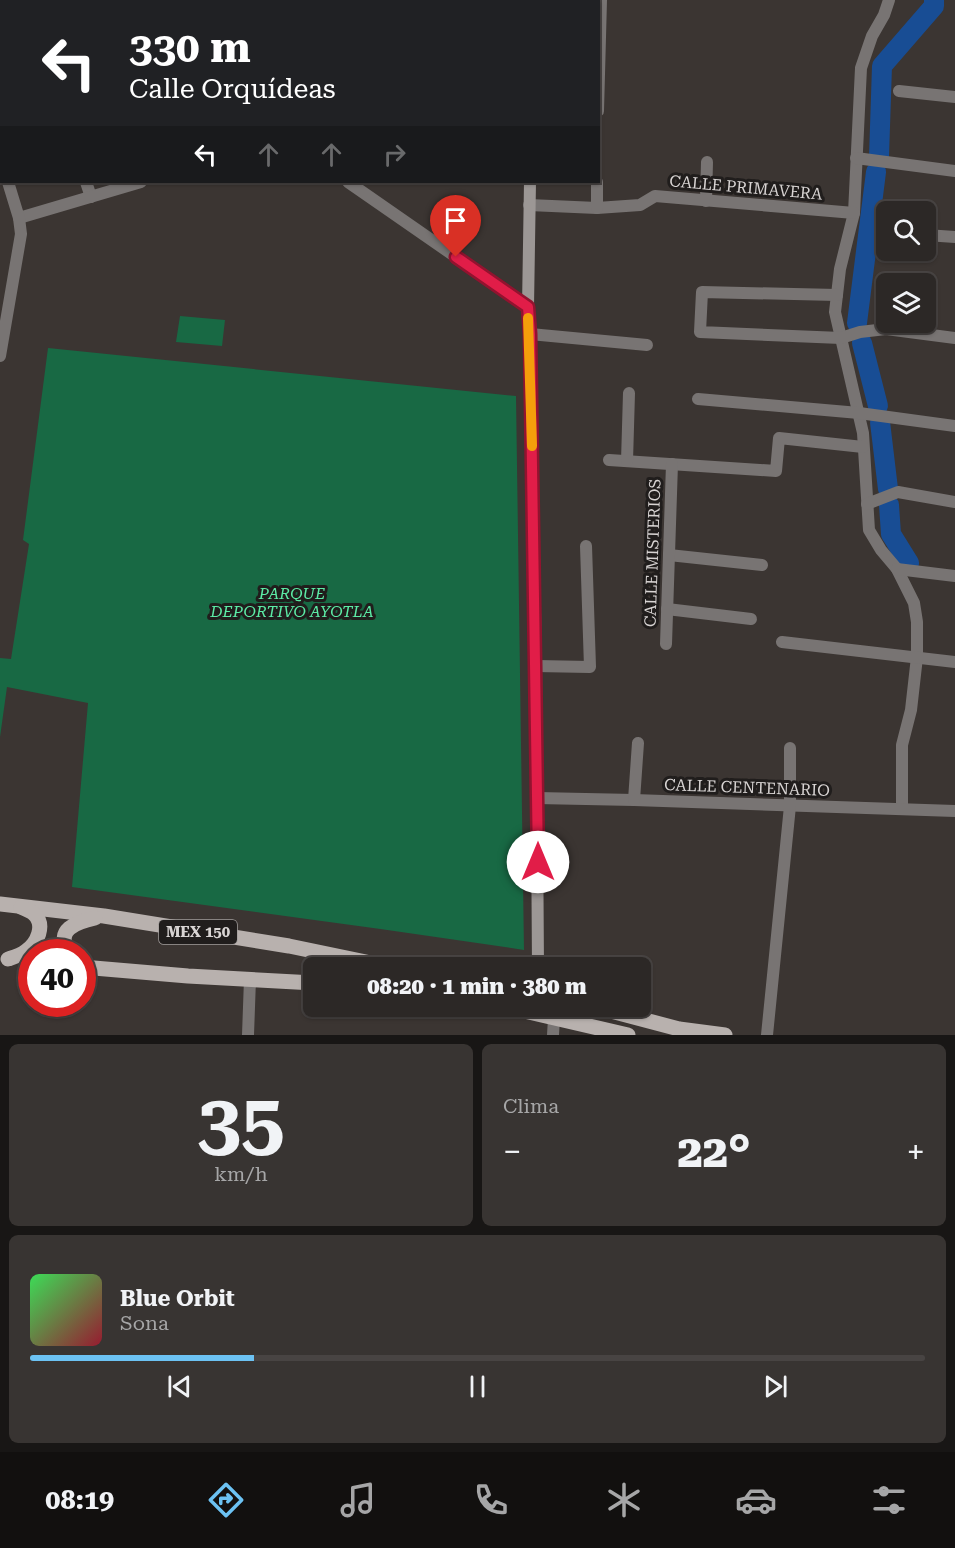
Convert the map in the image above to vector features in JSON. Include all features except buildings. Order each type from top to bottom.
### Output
[{"type":"main road","name":"MEX 150","points":[[0,904],[104,916],[289,946],[342,957]]},
{"type":"main road","points":[[4,958],[25,952],[36,942],[40,931],[39,922],[34,914],[18,906]]},
{"type":"main road","points":[[64,939],[64,936],[72,925],[104,916]]},
{"type":"main road","points":[[96,967],[303,982]]},
{"type":"main road","points":[[568,1017],[628,1035]]},
{"type":"main road","points":[[634,1017],[679,1029],[725,1035]]},
{"type":"street","points":[[889,0],[884,15],[872,36],[861,68],[854,213],[840,269],[835,312],[863,433],[869,530],[897,570],[914,603],[917,622],[917,657],[911,710],[902,745],[902,809]]},
{"type":"street","points":[[899,91],[955,97]]},
{"type":"street","points":[[856,158],[955,171]]},
{"type":"street","points":[[706,201],[707,162]]},
{"type":"street","points":[[0,356],[5,303],[21,234],[19,218],[8,183]]},
{"type":"street","points":[[86,183],[91,197]]},
{"type":"street","points":[[19,218],[138,183]]},
{"type":"street","points":[[349,183],[528,307]]},
{"type":"street","points":[[530,183],[528,307],[536,666],[538,957]]},
{"type":"street","points":[[597,183],[597,208]]},
{"type":"street","name":"CALLE PRIMAVERA","points":[[529,205],[597,208],[640,205],[655,196],[854,213]]},
{"type":"street","points":[[936,236],[955,237]]},
{"type":"street","points":[[837,295],[702,292],[700,332],[841,338],[860,332],[886,329],[955,338]]},
{"type":"street","points":[[530,334],[647,345]]},
{"type":"street","points":[[627,461],[629,393]]},
{"type":"street","points":[[698,399],[859,413],[955,426]]},
{"type":"street","points":[[609,460],[776,471],[778,438],[863,447]]},
{"type":"street","name":"CALLE MISTERIOS","points":[[666,644],[672,464]]},
{"type":"street","points":[[867,504],[898,492],[955,502]]},
{"type":"street","points":[[536,666],[590,667],[586,546]]},
{"type":"street","points":[[669,555],[762,565]]},
{"type":"street","points":[[897,570],[955,576]]},
{"type":"street","points":[[667,609],[751,619]]},
{"type":"street","points":[[782,642],[955,662]]},
{"type":"street","points":[[634,800],[638,743]]},
{"type":"street","points":[[767,1035],[789,806],[790,748]]},
{"type":"street","name":"CALLE CENTENARIO","points":[[537,798],[955,811]]},
{"type":"street","points":[[248,1035],[250,979]]},
{"type":"street","points":[[551,1017],[553,1035]]},
{"type":"green space","points":[[180,316],[225,320],[222,346],[176,342]]},
{"type":"green space","name":"PARQUE DEPORTIVO AYOTLA","points":[[48,348],[516,396],[524,950],[72,887],[88,703],[7,687],[0,737],[0,658],[11,659],[29,544],[23,540]]},
{"type":"waterway","points":[[879,157],[882,66],[934,6],[934,0]]},
{"type":"waterway","points":[[857,323],[876,172]]},
{"type":"waterway","points":[[862,343],[878,406]]},
{"type":"waterway","points":[[880,422],[888,489]]},
{"type":"waterway","points":[[889,505],[891,534],[909,563]]},
{"type":"slow traffic","points":[[528,318],[532,446]]},
{"type":"route","points":[[456,257],[528,307],[538,862]]}]
